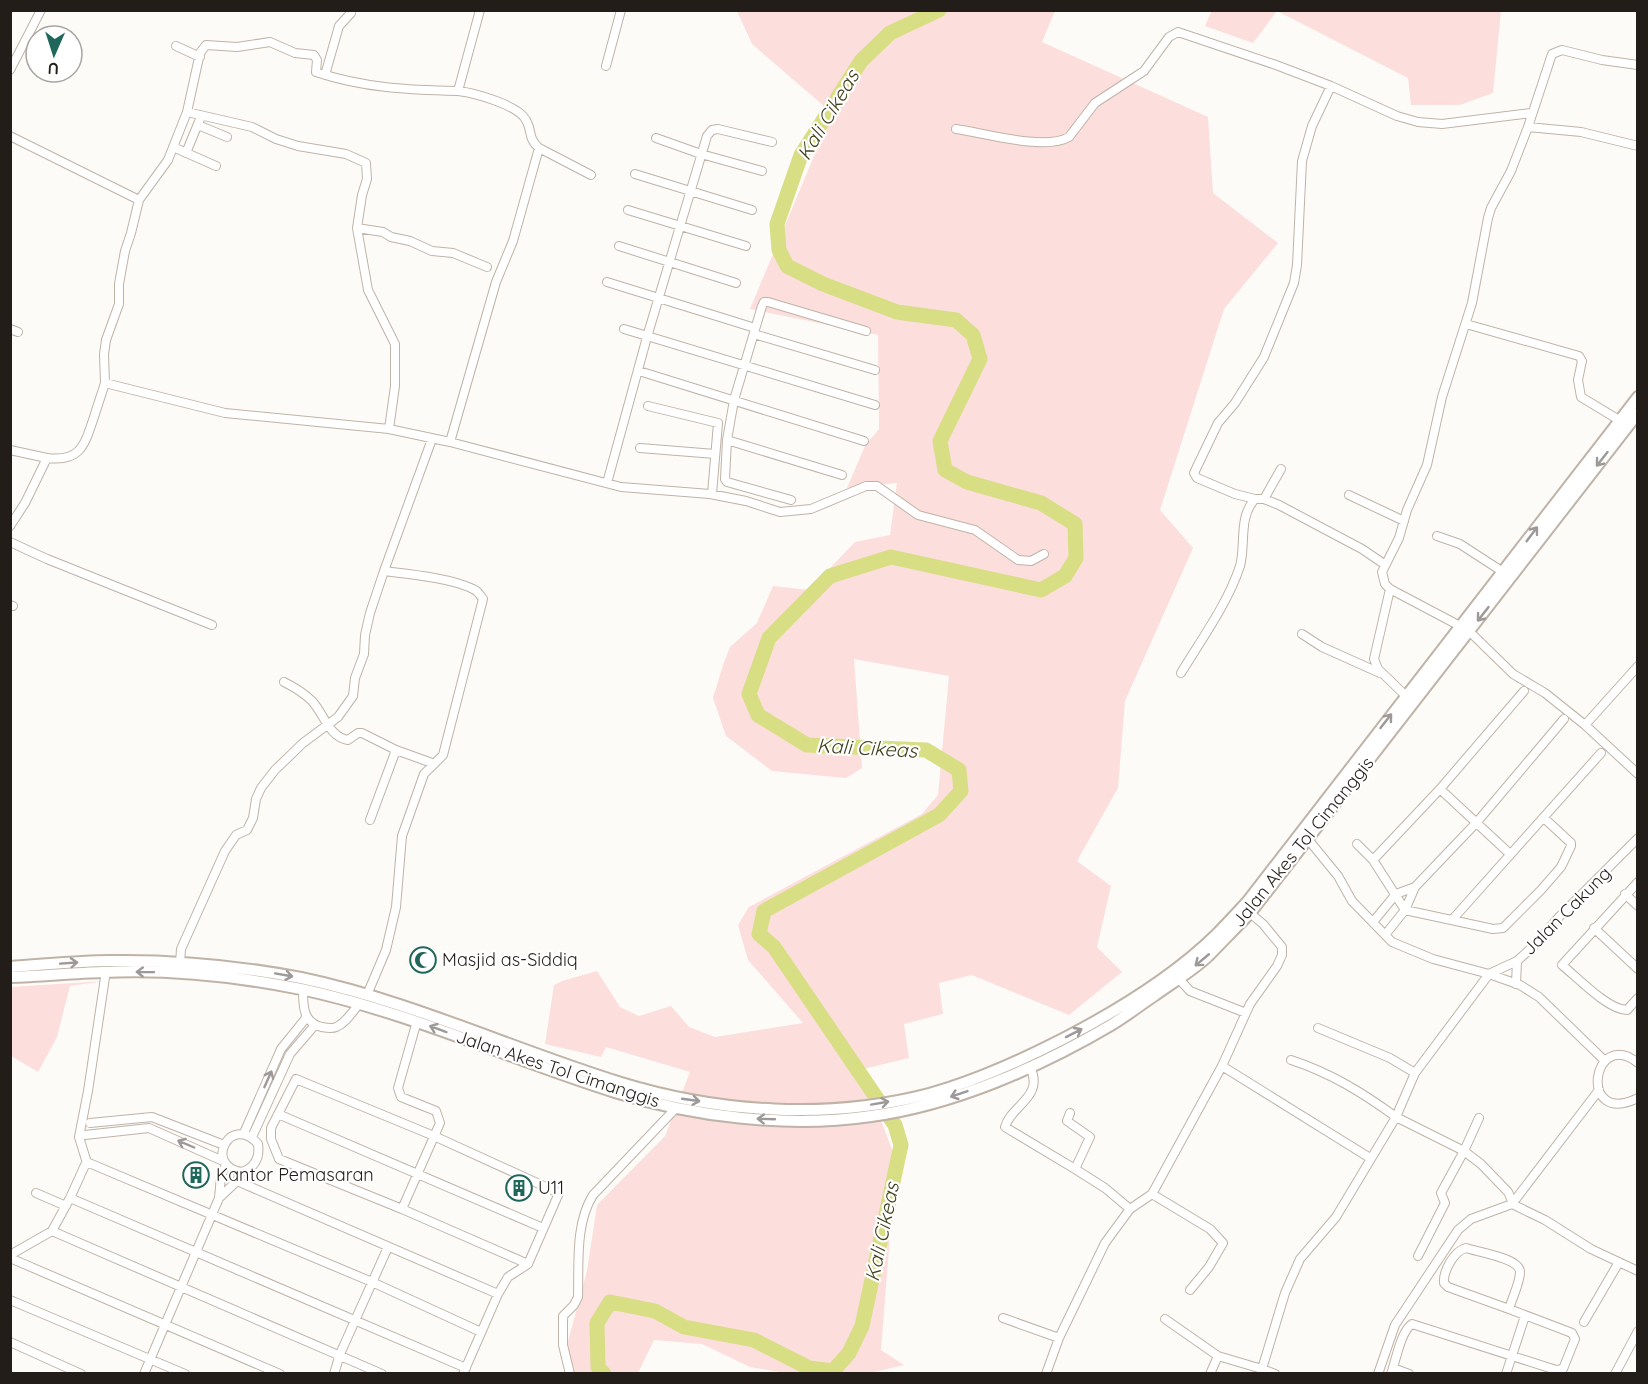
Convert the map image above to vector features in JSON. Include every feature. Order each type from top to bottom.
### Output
[{"type":"main road","name":"Jalan Akes Tol Cimanggis","points":[[10,977],[179,968],[244,978],[412,1016],[622,1083],[675,1097],[756,1108],[805,1111],[836,1109],[924,1100],[963,1093],[1029,1067],[1112,1025],[1171,980],[1215,937],[1248,901],[1406,696],[1465,629],[1503,572],[1638,397]]},
{"type":"main road","name":"Jalan Akes Tol Cimanggis","points":[[412,1016],[616,1092],[676,1108],[754,1118],[805,1120],[873,1116],[924,1100],[1026,1058],[1106,1017],[1207,957],[1250,913],[1465,629],[1638,413]]},
{"type":"main road","points":[[10,967],[110,961],[179,968],[247,969],[367,995],[412,1016]]},
{"type":"street","points":[[10,70],[41,10]]},
{"type":"street","points":[[458,91],[480,10]]},
{"type":"street","points":[[606,66],[621,10]]},
{"type":"street","points":[[325,75],[339,26],[351,14]]},
{"type":"street","points":[[956,129],[1032,142],[1063,141],[1069,137],[1095,103],[1144,71],[1169,37],[1178,32],[1330,86],[1397,116],[1442,124],[1531,113]]},
{"type":"street","points":[[10,450],[63,459],[70,457],[86,443],[105,383],[106,340],[119,304],[119,284],[125,250],[139,200],[168,160],[187,112],[200,57],[203,50],[211,44],[234,47],[270,42],[285,50],[316,57],[316,72],[325,75],[386,88],[478,93],[522,115],[527,121],[532,142],[539,148],[591,175]]},
{"type":"street","points":[[176,46],[200,57]]},
{"type":"street","points":[[1638,65],[1602,60],[1562,50],[1556,51],[1550,57],[1528,127],[1511,171],[1491,208],[1484,232],[1474,297],[1445,386],[1427,465],[1407,510],[1399,538],[1384,564],[1382,576],[1390,589],[1465,629],[1513,674],[1545,693],[1585,725],[1638,774]]},
{"type":"street","points":[[1330,86],[1312,126],[1302,161],[1297,265],[1294,283],[1264,357],[1235,403],[1218,423],[1194,473],[1204,482],[1235,494],[1264,499],[1294,512],[1355,545],[1384,564]]},
{"type":"street","points":[[187,112],[252,127],[276,139],[298,146],[346,154],[366,163],[367,179],[357,228],[368,290],[395,344],[395,386],[389,429]]},
{"type":"street","points":[[186,153],[199,122],[227,137]]},
{"type":"street","points":[[1528,127],[1581,132],[1638,146]]},
{"type":"street","points":[[607,483],[647,337],[707,136],[712,130],[718,129],[772,142]]},
{"type":"street","points":[[10,136],[139,200]]},
{"type":"street","points":[[656,138],[701,154],[762,171]]},
{"type":"street","points":[[173,147],[216,166]]},
{"type":"street","points":[[450,442],[496,282],[513,241],[539,148]]},
{"type":"street","points":[[635,174],[752,210]]},
{"type":"street","points":[[628,210],[746,246]]},
{"type":"street","points":[[357,228],[383,232],[390,237],[410,241],[432,251],[453,254],[487,267]]},
{"type":"street","points":[[619,246],[736,283]]},
{"type":"street","points":[[607,282],[875,370]]},
{"type":"street","points":[[791,500],[726,481],[727,440],[734,400],[762,306],[764,302],[768,302],[866,331]]},
{"type":"street","points":[[1466,324],[1579,356],[1582,361],[1578,380],[1581,397],[1619,420]]},
{"type":"street","points":[[624,329],[875,405]]},
{"type":"street","points":[[639,371],[864,441]]},
{"type":"street","points":[[105,383],[225,413],[389,429],[450,442],[621,487],[712,494],[780,512],[811,509],[866,486],[877,486],[918,515],[975,530],[1018,560],[1031,561],[1044,554]]},
{"type":"street","points":[[648,406],[718,423],[712,494]]},
{"type":"street","points":[[179,968],[182,949],[225,851],[236,835],[247,830],[261,788],[275,770],[303,743],[338,717],[353,696],[355,678],[364,654],[370,613],[432,439]]},
{"type":"street","points":[[727,440],[843,475]]},
{"type":"street","points":[[640,448],[715,454]]},
{"type":"street","points":[[10,526],[25,503],[47,458]]},
{"type":"street","points":[[1264,499],[1281,469]]},
{"type":"street","points":[[1349,495],[1404,521]]},
{"type":"street","points":[[1181,673],[1236,576],[1241,564],[1246,515],[1255,499]]},
{"type":"street","points":[[1437,536],[1460,544],[1503,572]]},
{"type":"street","points":[[10,542],[47,560],[212,626]]},
{"type":"street","points":[[367,995],[386,950],[396,907],[402,836],[423,774],[443,755],[483,599],[477,591],[471,588],[436,579],[384,571]]},
{"type":"street","points":[[1390,589],[1374,655],[1375,666],[1406,696]]},
{"type":"street","points":[[1302,634],[1322,647],[1381,673]]},
{"type":"street","points":[[1585,725],[1638,666]]},
{"type":"street","points":[[284,682],[312,700],[328,726],[345,740],[362,733],[396,750],[432,763]]},
{"type":"street","points":[[1374,860],[1440,789],[1524,691]]},
{"type":"street","points":[[1385,934],[1406,910],[1415,887],[1477,822],[1564,719]]},
{"type":"street","points":[[370,820],[396,750]]},
{"type":"street","points":[[1452,920],[1601,753]]},
{"type":"street","points":[[1440,789],[1510,854]]},
{"type":"street","points":[[1357,844],[1374,860],[1406,910],[1493,929],[1503,928],[1561,867],[1571,846],[1544,818]]},
{"type":"street","points":[[1307,838],[1338,876],[1352,901],[1392,942],[1433,959],[1516,984],[1539,998],[1605,1061]]},
{"type":"street","name":"Jalan Cakung","points":[[1489,974],[1517,961],[1537,944],[1558,918],[1638,838]]},
{"type":"street","points":[[1638,882],[1562,965],[1603,1000],[1619,1010],[1627,1010],[1638,998]]},
{"type":"street","points":[[1372,922],[1396,894],[1415,887]]},
{"type":"street","points":[[1625,894],[1638,906]]},
{"type":"street","points":[[1046,1374],[1059,1338],[1105,1243],[1130,1209],[1152,1194],[1222,1066],[1250,1004],[1277,966],[1282,955],[1282,947],[1263,924],[1250,913]]},
{"type":"street","points":[[1594,928],[1638,969]]},
{"type":"street","points":[[1516,984],[1517,961]]},
{"type":"street","points":[[10,1256],[52,1231],[87,1163],[79,1137],[106,971]]},
{"type":"street","points":[[1262,1369],[1285,1293],[1300,1259],[1336,1217],[1396,1117],[1415,1073],[1489,974]]},
{"type":"street","points":[[1171,980],[1190,991],[1246,1013]]},
{"type":"street","points":[[303,990],[306,1018],[315,1026],[337,1027],[359,1004]]},
{"type":"street","points":[[402,1209],[440,1123],[436,1111],[401,1097],[398,1088],[412,1016]]},
{"type":"street","points":[[244,1133],[281,1049],[306,1018]]},
{"type":"street","points":[[252,1137],[290,1054],[315,1026]]},
{"type":"street","points":[[1318,1028],[1390,1058],[1415,1073]]},
{"type":"street","points":[[1638,1063],[1623,1055],[1613,1056],[1605,1061],[1598,1070],[1596,1080],[1599,1090],[1606,1099],[1616,1103],[1627,1103],[1638,1098]]},
{"type":"street","points":[[1292,1060],[1328,1073],[1361,1092],[1396,1117],[1464,1151],[1481,1164],[1508,1192],[1512,1204],[1545,1220],[1591,1249],[1638,1271]]},
{"type":"street","points":[[1222,1066],[1370,1158]]},
{"type":"street","points":[[1029,1067],[1034,1076],[1033,1086],[1018,1109],[1006,1122],[1005,1127],[1105,1188],[1130,1209]]},
{"type":"street","points":[[70,1198],[355,1319],[464,1371],[498,1294],[508,1277],[528,1264],[559,1193],[434,1136],[296,1079],[271,1128],[271,1139],[279,1159],[528,1264]]},
{"type":"street","points":[[1378,1374],[1395,1325],[1458,1230],[1471,1219],[1512,1204],[1599,1090]]},
{"type":"street","points":[[570,1374],[563,1345],[563,1316],[574,1305],[578,1297],[582,1223],[586,1206],[593,1195],[676,1108]]},
{"type":"street","points":[[1070,1113],[1067,1121],[1089,1137],[1075,1169]]},
{"type":"street","points":[[278,1114],[543,1228]]},
{"type":"street","points":[[90,1123],[152,1116],[224,1145]]},
{"type":"street","points":[[149,1128],[152,1116]]},
{"type":"street","points":[[1418,1256],[1445,1203],[1441,1193],[1479,1118]]},
{"type":"street","points":[[85,1135],[149,1128],[225,1163],[231,1170],[241,1172],[256,1163],[258,1144],[244,1133],[232,1136],[224,1145],[225,1163],[219,1198],[144,1374]]},
{"type":"street","points":[[259,1151],[275,1149]]},
{"type":"street","points":[[87,1163],[372,1282],[482,1332]]},
{"type":"street","points":[[219,1198],[237,1181],[241,1172]]},
{"type":"street","points":[[237,1181],[498,1294]]},
{"type":"street","points":[[36,1193],[66,1206]]},
{"type":"street","points":[[1152,1194],[1210,1229],[1222,1243],[1209,1266],[1190,1290]]},
{"type":"street","points":[[52,1231],[382,1374]]},
{"type":"street","points":[[334,1374],[340,1354],[387,1247]]},
{"type":"street","points":[[1409,1374],[1392,1371],[1403,1335],[1407,1326],[1412,1324],[1512,1357],[1556,1370],[1563,1369],[1575,1339],[1572,1333],[1449,1287],[1444,1283],[1444,1277],[1460,1250],[1466,1248],[1510,1260],[1517,1265],[1520,1273],[1509,1309]]},
{"type":"street","points":[[10,1256],[280,1374]]},
{"type":"street","points":[[1584,1322],[1619,1262]]},
{"type":"street","points":[[10,1300],[185,1374]]},
{"type":"street","points":[[1506,1374],[1525,1316]]},
{"type":"street","points":[[1003,1318],[1059,1338]]},
{"type":"street","points":[[1165,1319],[1218,1356],[1275,1374]]},
{"type":"street","points":[[1615,1374],[1638,1331]]},
{"type":"street","points":[[10,1342],[81,1374]]},
{"type":"street","points":[[1210,1374],[1218,1356]]},
{"type":"shaded area","points":[[1212,10],[1501,11],[1493,93],[1460,105],[1411,105],[1408,78],[1277,11],[1253,43],[1205,26]]},
{"type":"shaded area","points":[[737,11],[1055,11],[1042,42],[1208,117],[1213,193],[1278,243],[1224,309],[1160,510],[1193,548],[1125,701],[1118,788],[1077,861],[1111,886],[1097,947],[1122,972],[1069,1015],[972,975],[939,983],[943,1014],[904,1024],[909,1058],[851,1072],[877,1110],[896,1160],[881,1350],[904,1365],[870,1373],[785,1373],[750,1367],[702,1344],[654,1340],[638,1373],[569,1373],[564,1356],[587,1271],[597,1205],[665,1136],[690,1072],[606,1047],[601,1057],[545,1044],[554,985],[597,971],[620,1007],[639,1016],[671,1006],[689,1027],[715,1037],[803,1023],[748,960],[738,925],[749,907],[922,814],[938,795],[949,676],[854,659],[862,768],[846,778],[772,771],[726,736],[713,698],[730,647],[757,623],[773,586],[809,590],[855,542],[890,535],[897,483],[847,488],[865,446],[879,429],[878,335],[750,309],[832,113],[752,44]]},
{"type":"shaded area","points":[[104,981],[70,986],[57,1037],[38,1072],[11,1056],[11,987]]},
{"type":"waterway","name":"Kali Cikeas","points":[[604,1374],[598,1367],[597,1323],[610,1302],[655,1311],[684,1327],[754,1340],[809,1368],[833,1371],[849,1353],[862,1326],[901,1145],[895,1125],[774,947],[759,934],[764,911],[939,815],[961,791],[959,770],[926,750],[807,745],[758,715],[749,694],[769,638],[830,576],[891,557],[1041,590],[1065,576],[1076,558],[1075,524],[1041,503],[967,482],[945,470],[940,441],[980,359],[973,335],[956,320],[897,312],[823,284],[787,266],[779,250],[777,224],[801,155],[861,61],[890,33],[939,10]]},
{"type":"place","name":"Masjid as-Siddiq","points":[[423,960]]},
{"type":"place","name":"Kantor Pemasaran","points":[[196,1175]]},
{"type":"place","name":"U11","points":[[519,1188]]}]
